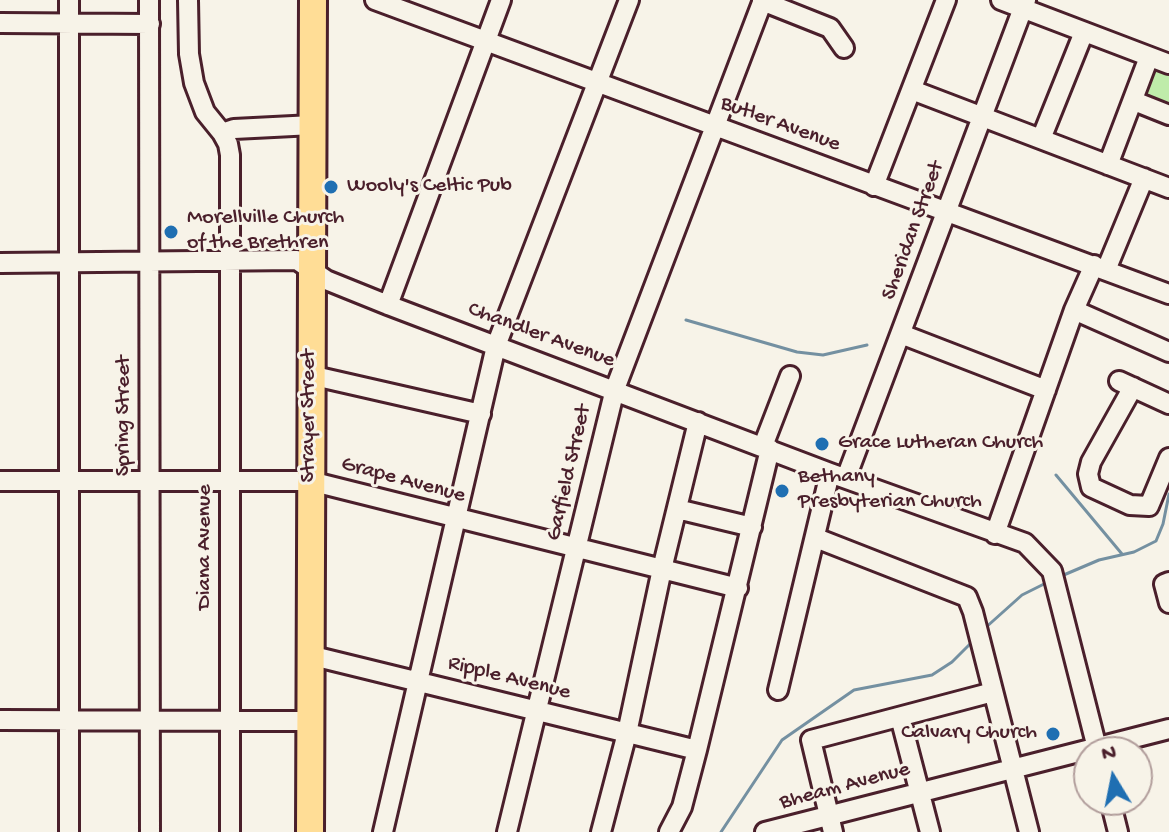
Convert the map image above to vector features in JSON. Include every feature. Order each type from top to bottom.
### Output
[{"type":"highway","name":"Strayer Street","points":[[310,832],[313,0]]},
{"type":"street","points":[[69,0],[69,832]]},
{"type":"street","name":"Spring Street","points":[[149,0],[150,832]]},
{"type":"street","points":[[188,0],[189,54],[194,83],[205,112],[222,133],[234,129],[313,125]]},
{"type":"street","name":"Butler Avenue","points":[[377,0],[1169,294]]},
{"type":"street","points":[[388,305],[501,0]]},
{"type":"street","points":[[383,832],[496,346],[629,0]]},
{"type":"street","points":[[763,0],[830,28],[844,48]]},
{"type":"street","name":"Garfield Street","points":[[507,832],[615,389],[763,0]]},
{"type":"street","points":[[874,186],[946,0]]},
{"type":"street","points":[[1001,0],[1024,4],[1059,22],[1169,64]]},
{"type":"street","points":[[1045,0],[1059,22]]},
{"type":"street","name":"Sheridan Street","points":[[778,690],[816,538],[838,476],[901,334],[1024,4]]},
{"type":"street","points":[[0,23],[150,24]]},
{"type":"street","points":[[1041,139],[1084,32]]},
{"type":"street","points":[[1108,165],[1149,57]]},
{"type":"street","points":[[912,90],[1169,188]]},
{"type":"street","points":[[1134,101],[1169,115]]},
{"type":"street","name":"Diana Avenue","points":[[222,133],[230,155],[230,832]]},
{"type":"street","points":[[995,534],[1074,310],[1100,267],[1144,178]]},
{"type":"street","name":"Chandler Avenue","points":[[0,263],[297,260],[326,280],[388,305],[838,476],[1025,543],[1052,574],[1094,736]]},
{"type":"street","points":[[1074,310],[1169,352]]},
{"type":"street","points":[[901,334],[1046,390]]},
{"type":"street","points":[[310,375],[481,414]]},
{"type":"street","points":[[669,832],[682,807],[738,588],[767,447],[790,376]]},
{"type":"street","points":[[1169,404],[1126,384],[1091,462],[1088,474],[1091,487],[1130,505],[1149,506],[1169,458]]},
{"type":"street","points":[[601,832],[627,733],[698,422]]},
{"type":"street","name":"Grape Avenue","points":[[0,481],[310,481],[738,588]]},
{"type":"street","points":[[677,509],[752,527]]},
{"type":"street","points":[[816,538],[967,597],[1029,832]]},
{"type":"street","points":[[1167,583],[1169,603]]},
{"type":"street","name":"Ripple Avenue","points":[[309,655],[697,750]]},
{"type":"street","points":[[831,824],[811,740],[993,692]]},
{"type":"street","points":[[900,717],[930,832]]},
{"type":"street","points":[[0,720],[309,721]]},
{"type":"street","name":"Bheam Avenue","points":[[1145,736],[1169,729]]},
{"type":"street","name":"Bheam Avenue","points":[[765,832],[831,824],[920,792],[1073,755]]},
{"type":"green space","points":[[1156,70],[1169,74],[1169,108],[1144,98]]},
{"type":"waterway","points":[[686,320],[797,352],[823,355],[867,345]]},
{"type":"waterway","points":[[1056,475],[1122,554]]},
{"type":"waterway","points":[[1059,577],[1099,560],[1134,552],[1156,541],[1169,494]]},
{"type":"waterway","points":[[984,629],[1022,595],[1048,582]]},
{"type":"waterway","points":[[721,832],[782,740],[854,690],[932,675],[952,662],[974,640]]},
{"type":"place","name":"Wooly's Celtic Pub","points":[[331,187]]},
{"type":"place","name":"Morellville Church of the Brethren","points":[[171,232]]},
{"type":"place","name":"Grace Lutheran Church","points":[[822,444]]},
{"type":"place","name":"Bethany Presbyterian Church","points":[[782,491]]},
{"type":"place","name":"Calvary Church","points":[[1053,734]]}]
